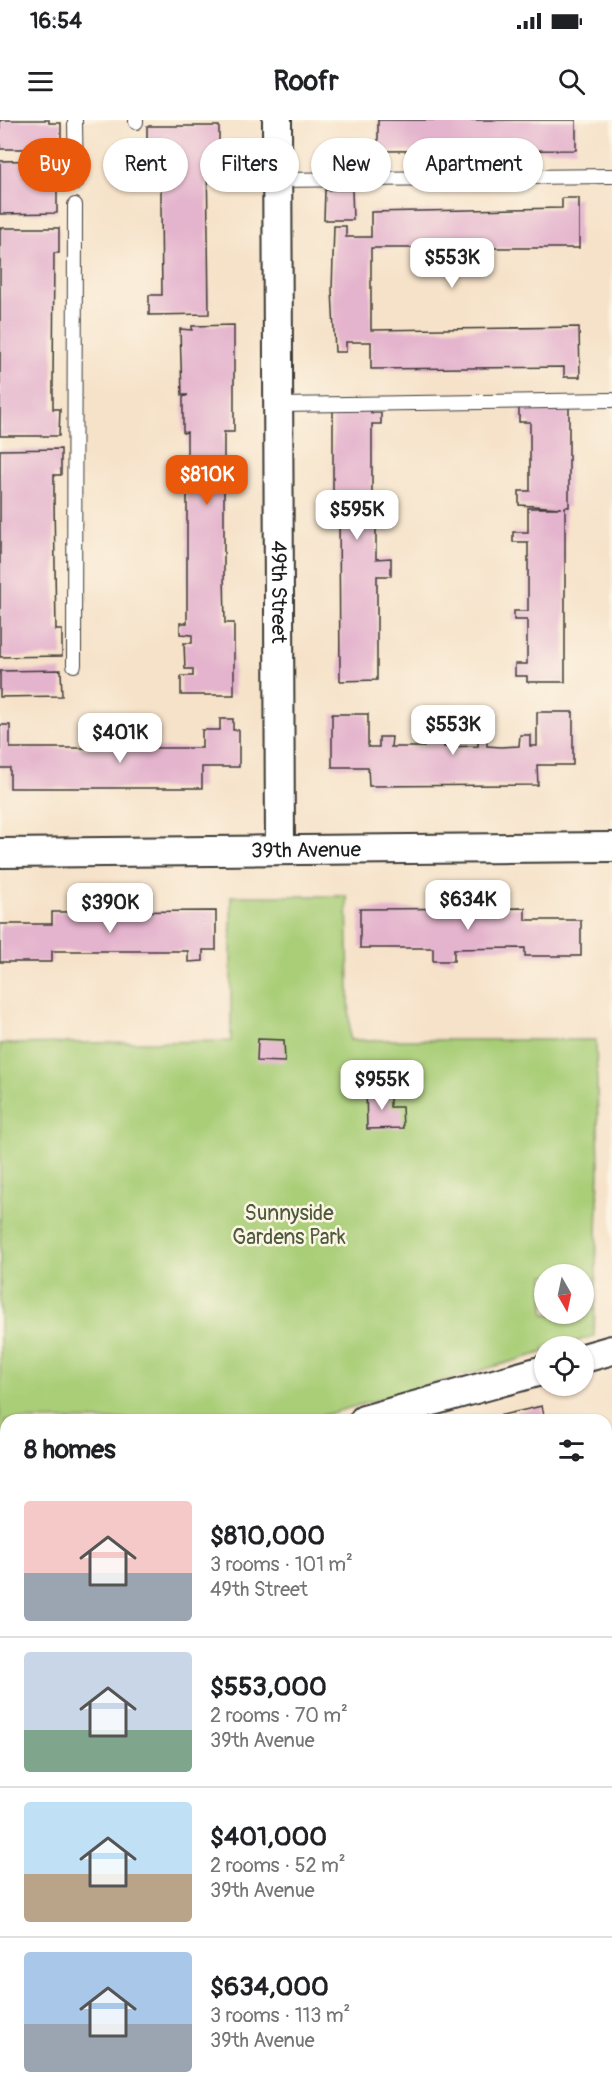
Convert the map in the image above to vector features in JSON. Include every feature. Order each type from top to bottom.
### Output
[{"type":"street","name":"49th Street","points":[[277,120],[277,138]]},
{"type":"street","name":"49th Street","points":[[278,192],[280,849]]},
{"type":"street","name":"39th Avenue","points":[[0,853],[612,847]]},
{"type":"street","points":[[594,1355],[612,1350]]},
{"type":"street","points":[[386,1414],[534,1373]]},
{"type":"lane","points":[[75,120],[75,138]]},
{"type":"lane","points":[[299,180],[612,176]]},
{"type":"lane","points":[[74,665],[75,205]]},
{"type":"lane","points":[[279,405],[612,400]]},
{"type":"green space","name":"Sunnyside Gardens Park","points":[[231,896],[347,896],[350,1040],[596,1040],[599,1169],[594,1336],[534,1336],[534,1355],[328,1414],[0,1414],[0,1044],[231,1041]]},
{"type":"building","points":[[0,120],[49,120],[49,123],[61,123],[61,138],[18,138],[18,149],[0,149]]},
{"type":"building","points":[[378,120],[576,120],[576,150],[543,150],[543,138],[403,138],[403,151],[391,151],[391,138],[378,138]]},
{"type":"building","points":[[147,126],[219,126],[219,138],[200,138],[200,192],[207,192],[209,314],[149,315],[149,295],[162,295],[161,192],[188,192],[188,138],[147,138]]},
{"type":"building","points":[[0,161],[18,161],[18,192],[57,192],[57,213],[0,214]]},
{"type":"building","points":[[325,192],[352,192],[353,220],[324,220]]},
{"type":"building","points":[[562,198],[579,198],[579,248],[371,248],[371,330],[579,327],[580,377],[564,377],[564,367],[371,369],[371,342],[346,342],[346,352],[335,352],[332,290],[334,226],[346,226],[346,237],[371,237],[371,212],[562,208]]},
{"type":"building","points":[[0,228],[59,228],[59,253],[54,253],[53,409],[60,409],[59,436],[0,436]]},
{"type":"building","points":[[234,325],[234,432],[224,432],[224,573],[225,623],[234,623],[234,695],[181,695],[181,676],[193,676],[193,669],[185,669],[184,643],[192,643],[192,635],[180,634],[180,623],[187,623],[187,432],[183,433],[183,397],[188,395],[182,395],[180,329],[192,330],[192,326]]},
{"type":"building","points":[[333,406],[371,406],[371,413],[381,413],[381,424],[372,424],[372,509],[376,509],[376,559],[391,558],[391,576],[377,576],[377,680],[340,681],[339,509],[333,509]]},
{"type":"building","points":[[519,406],[569,406],[569,507],[565,507],[565,682],[527,682],[527,676],[515,676],[515,664],[527,664],[527,620],[514,620],[514,611],[528,611],[528,542],[513,542],[513,532],[528,532],[528,508],[561,508],[519,505],[519,491],[530,491],[530,422],[519,422]]},
{"type":"building","points":[[61,449],[61,475],[54,475],[54,500],[56,630],[62,630],[62,656],[0,657],[0,450]]},
{"type":"building","points":[[61,670],[62,696],[0,697],[0,671]]},
{"type":"building","points":[[537,712],[573,712],[573,765],[537,765],[538,785],[369,786],[368,767],[332,767],[332,714],[368,714],[368,747],[379,747],[379,737],[392,737],[391,747],[424,747],[424,735],[444,735],[444,747],[478,746],[478,736],[487,736],[487,746],[501,747],[519,746],[520,735],[530,735],[530,746],[537,746]]},
{"type":"building","points":[[220,719],[233,719],[233,730],[239,730],[239,767],[202,767],[202,788],[10,788],[10,768],[0,768],[0,725],[10,725],[10,748],[202,748],[202,730],[220,730]]},
{"type":"building","points":[[525,908],[525,920],[581,920],[581,956],[525,956],[525,948],[454,949],[454,961],[433,961],[433,948],[360,948],[360,909]]},
{"type":"building","points":[[216,911],[216,950],[203,950],[203,961],[188,962],[188,951],[52,951],[52,962],[0,962],[0,924],[52,924],[52,912]]},
{"type":"building","points":[[258,1039],[284,1040],[285,1062],[257,1061]]},
{"type":"building","points":[[366,1089],[390,1089],[390,1107],[402,1107],[403,1128],[367,1129]]},
{"type":"building","points":[[542,1406],[544,1414],[507,1414]]}]
